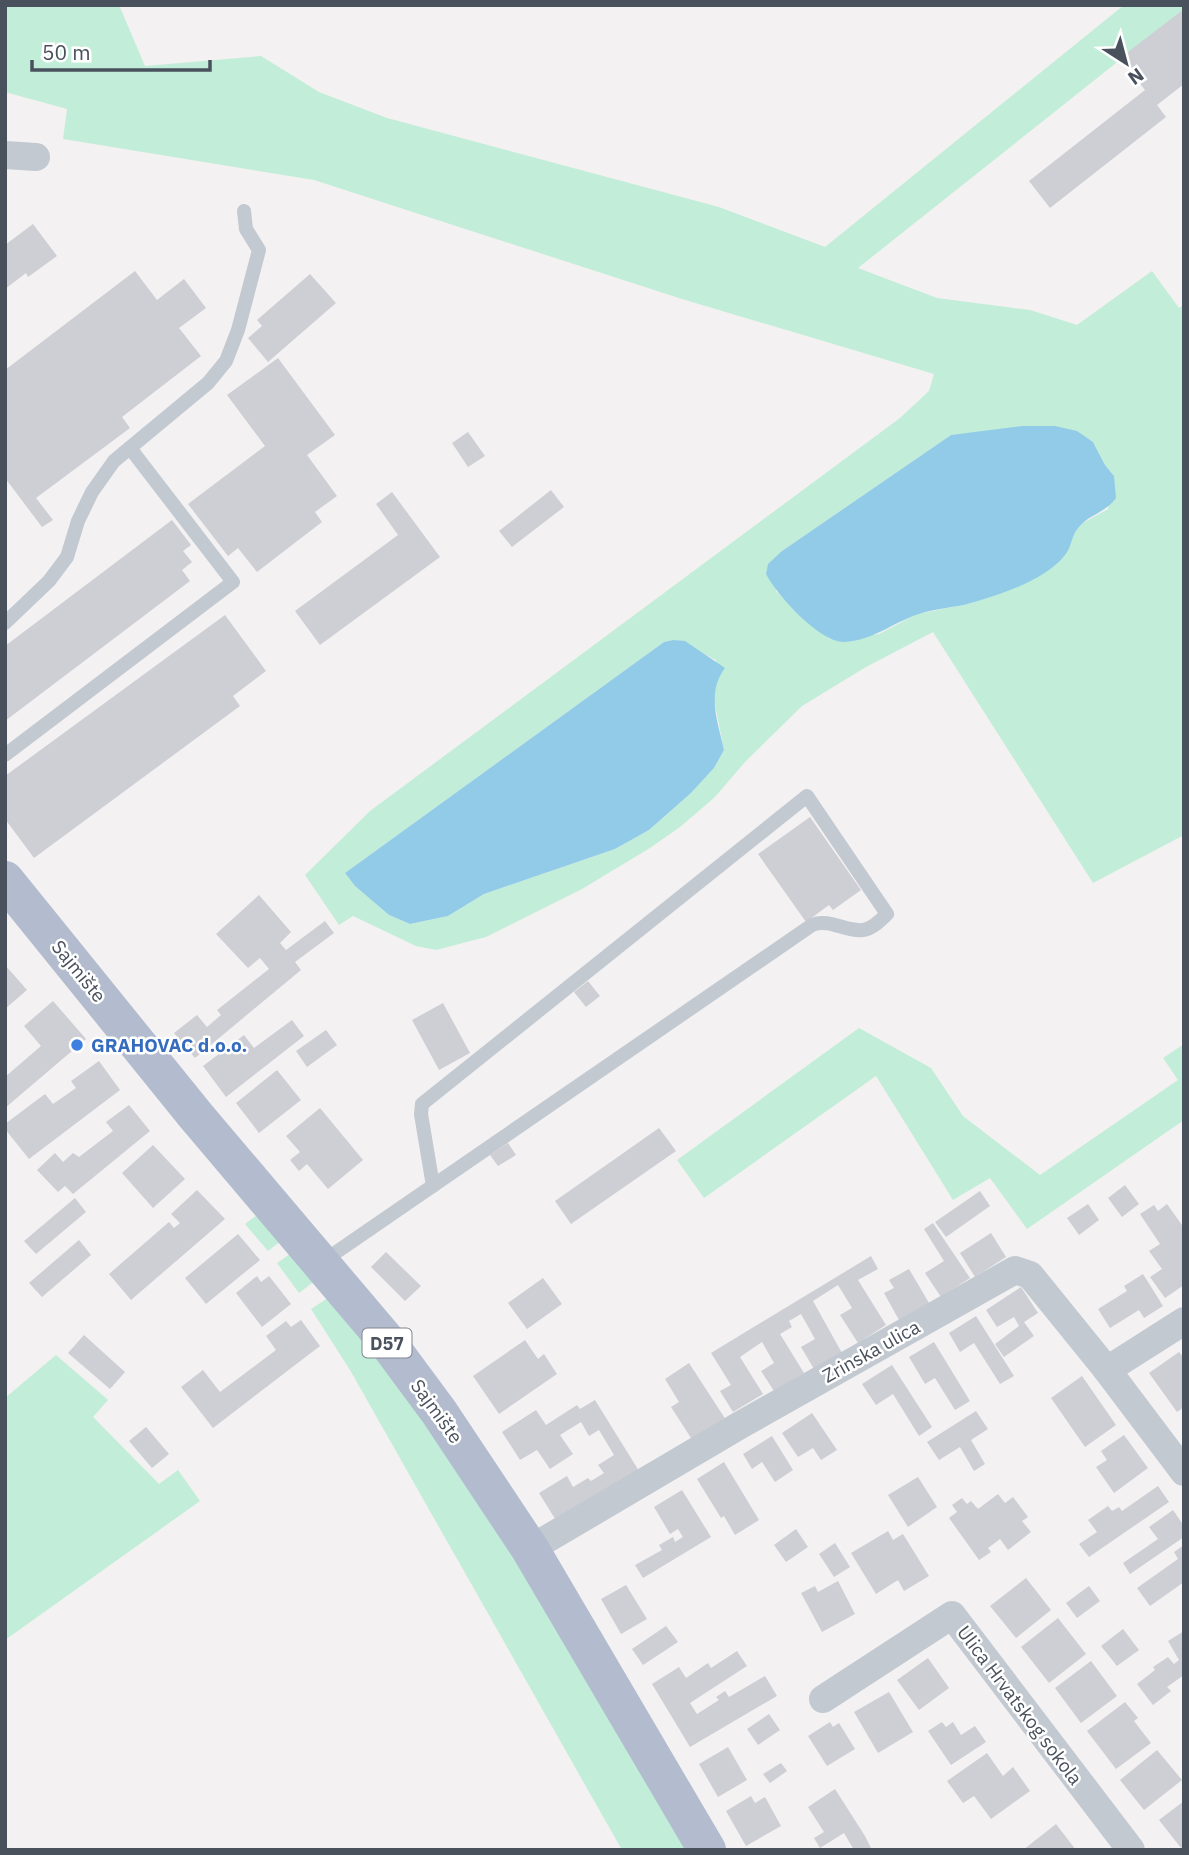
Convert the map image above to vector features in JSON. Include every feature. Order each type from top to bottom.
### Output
[{"type":"main road","name":"Sajmište","points":[[5,880],[196,1116],[385,1339],[439,1412],[530,1549],[707,1850]]},
{"type":"street","points":[[5,155],[36,157]]},
{"type":"street","name":"Zrinska ulica","points":[[530,1549],[742,1424],[1015,1270],[1030,1275],[1107,1370],[1184,1472]]},
{"type":"street","points":[[1107,1370],[1184,1321]]},
{"type":"street","name":"Ulica Hrvatskog sokola","points":[[823,1699],[951,1615],[1131,1850]]},
{"type":"lane","points":[[5,623],[49,581],[61,565],[92,492],[114,461],[208,383],[226,361],[238,330],[259,250],[246,229],[244,211]]},
{"type":"lane","points":[[5,755],[233,582],[130,447]]},
{"type":"lane","points":[[320,1263],[433,1186],[812,925],[821,921],[863,930],[877,924],[887,914],[807,796],[422,1104],[421,1114],[433,1186]]},
{"type":"green space","points":[[5,5],[119,5],[145,66],[261,56],[319,92],[387,118],[719,207],[825,247],[1124,5],[1184,5],[1184,9],[858,268],[937,298],[1030,310],[1077,325],[1152,271],[1179,308],[1184,305],[1184,835],[1093,883],[933,632],[866,667],[802,706],[745,762],[715,797],[650,848],[582,889],[486,937],[436,950],[416,946],[353,916],[339,925],[305,875],[370,811],[900,418],[929,391],[934,374],[682,299],[314,180],[63,139],[67,109],[5,92]],"holes":[[[985,432],[1093,442],[1114,476],[1108,509],[1081,524],[1073,534],[972,603],[917,614],[879,634],[830,639],[776,591],[782,551],[951,435]],[[673,640],[716,660],[718,676],[713,695],[724,750],[714,768],[691,793],[649,830],[615,849],[484,894],[448,916],[410,924],[389,915],[355,886],[345,873],[664,642]]]},
{"type":"green space","points":[[859,1028],[931,1068],[963,1116],[1040,1175],[1178,1080],[1163,1058],[1184,1044],[1184,1120],[1027,1229],[990,1178],[953,1200],[876,1076],[704,1198],[677,1160]]},
{"type":"green space","points":[[261,1212],[282,1240],[268,1251],[245,1224]]},
{"type":"green space","points":[[293,1252],[316,1280],[299,1293],[277,1263]]},
{"type":"green space","points":[[331,1296],[492,1513],[690,1850],[622,1850],[350,1370],[311,1309]]},
{"type":"green space","points":[[56,1355],[108,1400],[93,1417],[159,1484],[178,1470],[200,1501],[5,1640],[5,1398]]},
{"type":"water","points":[[1022,426],[1055,426],[1077,431],[1093,442],[1114,476],[1116,498],[1076,530],[1065,555],[1035,579],[995,596],[925,612],[883,631],[844,642],[834,640],[811,626],[789,605],[766,574],[768,564],[782,551],[951,435]]},
{"type":"water","points":[[685,641],[725,668],[716,687],[715,698],[724,750],[714,768],[691,793],[649,830],[615,849],[484,894],[448,916],[410,924],[389,915],[355,886],[345,873],[664,642]]},
{"type":"building","points":[[1184,9],[1184,84],[1157,105],[1166,117],[1050,208],[1029,181],[1145,90],[1120,58]]},
{"type":"building","points":[[33,224],[57,256],[28,277],[26,273],[5,289],[5,245]]},
{"type":"building","points":[[135,271],[157,300],[184,279],[206,308],[179,328],[201,356],[122,417],[130,428],[36,498],[53,520],[42,527],[5,478],[5,370]]},
{"type":"building","points":[[310,274],[336,303],[268,362],[248,338],[262,326],[257,320]]},
{"type":"building","points":[[278,358],[335,435],[307,455],[337,496],[315,512],[322,522],[257,572],[238,548],[228,556],[188,504],[265,446],[227,395]]},
{"type":"building","points":[[468,432],[485,456],[468,467],[452,443]]},
{"type":"building","points":[[551,490],[564,507],[512,547],[499,531]]},
{"type":"building","points":[[392,492],[440,557],[320,645],[295,611],[398,535],[376,504]]},
{"type":"building","points":[[172,520],[191,545],[183,551],[192,562],[182,570],[190,581],[5,721],[5,646]]},
{"type":"building","points":[[225,615],[266,671],[233,696],[240,706],[34,858],[5,819],[5,776]]},
{"type":"building","points":[[810,817],[861,890],[833,910],[829,905],[806,922],[758,854]]},
{"type":"building","points":[[259,895],[291,932],[280,943],[286,950],[325,921],[334,933],[295,962],[301,970],[195,1058],[174,1033],[197,1015],[207,1027],[221,1015],[217,1010],[269,969],[260,958],[248,968],[216,934]]},
{"type":"building","points":[[5,965],[27,990],[5,1009]]},
{"type":"building","points":[[588,981],[600,996],[586,1007],[574,992]]},
{"type":"building","points":[[53,1001],[86,1039],[5,1108],[5,1077],[41,1046],[24,1026]]},
{"type":"building","points":[[443,1003],[470,1053],[439,1070],[412,1020]]},
{"type":"building","points":[[292,1020],[304,1036],[226,1097],[203,1066],[244,1035],[254,1048]]},
{"type":"building","points":[[326,1030],[337,1045],[307,1067],[296,1051]]},
{"type":"building","points":[[99,1061],[120,1090],[29,1159],[5,1129],[5,1124],[45,1094],[53,1104],[76,1088],[71,1081]]},
{"type":"building","points":[[277,1070],[301,1100],[259,1133],[236,1103]]},
{"type":"building","points":[[129,1105],[150,1131],[73,1194],[65,1186],[58,1192],[37,1170],[55,1153],[63,1162],[73,1153],[79,1157],[113,1131],[106,1122]]},
{"type":"building","points":[[320,1108],[363,1160],[328,1189],[307,1164],[299,1171],[290,1160],[300,1152],[286,1136]]},
{"type":"building","points":[[659,1128],[676,1151],[571,1224],[555,1201]]},
{"type":"building","points":[[508,1143],[516,1155],[498,1166],[490,1155]]},
{"type":"building","points":[[153,1145],[185,1179],[153,1208],[122,1173]]},
{"type":"building","points":[[1125,1185],[1139,1204],[1122,1217],[1108,1198]]},
{"type":"building","points":[[197,1190],[225,1219],[131,1300],[109,1274],[169,1222],[174,1228],[180,1223],[171,1214]]},
{"type":"building","points":[[980,1191],[990,1206],[946,1237],[935,1222]]},
{"type":"building","points":[[75,1198],[86,1212],[36,1254],[24,1241]]},
{"type":"building","points":[[1088,1204],[1099,1220],[1079,1235],[1067,1218]]},
{"type":"building","points":[[1167,1204],[1184,1228],[1184,1285],[1165,1298],[1150,1277],[1162,1269],[1149,1251],[1160,1244],[1140,1214],[1154,1205],[1158,1211]]},
{"type":"building","points":[[933,1223],[970,1278],[941,1297],[925,1273],[944,1261],[924,1229]]},
{"type":"building","points":[[991,1233],[1006,1257],[975,1277],[960,1253]]},
{"type":"building","points":[[238,1234],[260,1260],[206,1304],[185,1278]]},
{"type":"building","points":[[79,1240],[91,1255],[42,1297],[29,1283]]},
{"type":"building","points":[[386,1252],[421,1286],[405,1301],[371,1267]]},
{"type":"building","points":[[871,1256],[878,1269],[858,1280],[886,1325],[858,1343],[840,1315],[852,1308],[838,1285],[813,1301],[842,1353],[814,1369],[801,1347],[815,1339],[801,1314],[789,1321],[792,1327],[780,1334],[804,1373],[774,1391],[761,1371],[774,1363],[762,1342],[740,1357],[763,1394],[733,1412],[720,1391],[731,1385],[711,1353]]},
{"type":"building","points":[[909,1269],[929,1303],[899,1320],[884,1293],[894,1288],[889,1280]]},
{"type":"building","points":[[1143,1274],[1163,1306],[1144,1318],[1139,1310],[1110,1328],[1098,1309],[1127,1291],[1124,1286]]},
{"type":"building","points":[[257,1276],[261,1282],[269,1276],[291,1304],[262,1327],[236,1293]]},
{"type":"building","points":[[543,1278],[562,1304],[527,1329],[508,1303]]},
{"type":"building","points":[[1021,1287],[1038,1313],[1024,1322],[1034,1336],[1004,1357],[995,1344],[1019,1326],[1014,1317],[997,1327],[986,1310]]},
{"type":"building","points":[[976,1316],[1014,1376],[1000,1384],[974,1343],[960,1352],[949,1333]]},
{"type":"building","points":[[301,1320],[320,1346],[213,1428],[181,1387],[203,1370],[220,1392],[276,1350],[266,1336],[286,1321],[291,1327]]},
{"type":"building","points":[[84,1335],[125,1372],[110,1389],[68,1353]]},
{"type":"building","points":[[525,1340],[538,1359],[544,1354],[557,1374],[499,1414],[473,1376]]},
{"type":"building","points":[[934,1342],[970,1401],[955,1410],[935,1378],[925,1384],[909,1357]]},
{"type":"building","points":[[1179,1352],[1184,1358],[1184,1407],[1177,1412],[1149,1373]]},
{"type":"building","points":[[689,1363],[726,1420],[693,1441],[671,1407],[679,1402],[665,1379]]},
{"type":"building","points":[[892,1365],[932,1427],[919,1436],[893,1394],[876,1405],[862,1384]]},
{"type":"building","points":[[1082,1376],[1116,1425],[1085,1447],[1051,1398]]},
{"type":"building","points":[[595,1400],[639,1471],[557,1522],[539,1493],[567,1476],[573,1487],[604,1473],[598,1465],[614,1455],[599,1430],[589,1436],[581,1422],[560,1435],[573,1454],[550,1469],[537,1450],[520,1460],[502,1432],[536,1410],[546,1425],[577,1405],[580,1409]]},
{"type":"building","points":[[976,1411],[988,1429],[971,1440],[985,1464],[974,1471],[960,1447],[939,1460],[927,1442]]},
{"type":"building","points":[[812,1413],[837,1450],[821,1460],[813,1448],[798,1457],[782,1433]]},
{"type":"building","points":[[146,1427],[169,1454],[152,1468],[129,1441]]},
{"type":"building","points":[[1124,1435],[1148,1468],[1114,1493],[1096,1467],[1107,1460],[1101,1451]]},
{"type":"building","points":[[772,1436],[793,1470],[775,1482],[762,1462],[752,1469],[743,1454]]},
{"type":"building","points":[[724,1462],[759,1520],[735,1535],[697,1479]]},
{"type":"building","points":[[918,1477],[937,1507],[908,1527],[888,1495]]},
{"type":"building","points":[[1158,1486],[1169,1502],[1089,1557],[1079,1544],[1097,1532],[1088,1520],[1108,1506],[1112,1511],[1119,1507],[1122,1511]]},
{"type":"building","points":[[682,1490],[711,1537],[643,1578],[635,1565],[662,1550],[659,1545],[673,1537],[675,1542],[683,1537],[678,1529],[670,1534],[654,1507]]},
{"type":"building","points":[[998,1494],[1005,1503],[1013,1497],[1028,1517],[1022,1521],[1031,1532],[1008,1550],[1000,1539],[988,1548],[991,1552],[979,1560],[949,1518],[957,1512],[952,1505],[962,1498],[967,1504],[971,1501],[978,1509]]},
{"type":"building","points":[[1173,1510],[1184,1526],[1184,1537],[1130,1574],[1123,1563],[1158,1539],[1149,1527]]},
{"type":"building","points":[[796,1529],[808,1547],[786,1562],[774,1545]]},
{"type":"building","points":[[888,1531],[893,1540],[903,1534],[929,1576],[904,1591],[898,1580],[876,1594],[851,1553]]},
{"type":"building","points":[[835,1543],[850,1567],[834,1577],[819,1554]]},
{"type":"building","points":[[1184,1545],[1184,1582],[1150,1606],[1137,1588],[1178,1559],[1174,1552]]},
{"type":"building","points":[[1026,1578],[1051,1610],[1016,1638],[990,1606]]},
{"type":"building","points":[[838,1581],[855,1614],[822,1632],[801,1593],[815,1586],[818,1592]]},
{"type":"building","points":[[626,1585],[647,1619],[621,1634],[601,1599]]},
{"type":"building","points":[[1089,1586],[1100,1601],[1077,1618],[1066,1603]]},
{"type":"building","points":[[1058,1618],[1086,1654],[1049,1683],[1021,1647]]},
{"type":"building","points":[[666,1626],[678,1642],[643,1665],[632,1649]]},
{"type":"building","points":[[1123,1629],[1139,1650],[1117,1666],[1101,1646]]},
{"type":"building","points":[[1184,1631],[1184,1675],[1167,1687],[1171,1691],[1153,1705],[1137,1684],[1155,1670],[1153,1667],[1168,1657],[1174,1664],[1179,1660],[1168,1641]]},
{"type":"building","points":[[737,1651],[747,1666],[690,1703],[697,1714],[719,1700],[716,1697],[725,1691],[729,1697],[765,1676],[777,1696],[690,1747],[652,1684],[679,1667],[686,1678],[708,1663],[711,1668]]},
{"type":"building","points":[[928,1658],[949,1688],[919,1710],[897,1680]]},
{"type":"building","points":[[1091,1661],[1117,1696],[1081,1723],[1055,1688]]},
{"type":"building","points":[[889,1692],[913,1732],[878,1753],[854,1712]]},
{"type":"building","points":[[1125,1702],[1138,1718],[1134,1721],[1151,1743],[1116,1769],[1087,1731]]},
{"type":"building","points":[[769,1714],[780,1730],[758,1745],[747,1729]]},
{"type":"building","points":[[830,1722],[833,1727],[839,1723],[855,1749],[827,1766],[808,1736]]},
{"type":"building","points":[[942,1722],[946,1727],[953,1722],[961,1735],[975,1726],[986,1742],[951,1765],[928,1731]]},
{"type":"building","points":[[728,1747],[747,1780],[718,1797],[699,1764]]},
{"type":"building","points":[[1157,1750],[1182,1780],[1144,1810],[1120,1780]]},
{"type":"building","points":[[987,1753],[1003,1776],[1013,1767],[1030,1791],[991,1819],[974,1796],[963,1803],[947,1781]]},
{"type":"building","points":[[781,1763],[787,1771],[770,1783],[763,1774]]},
{"type":"building","points":[[835,1789],[872,1850],[854,1850],[844,1833],[820,1848],[814,1838],[824,1832],[808,1807]]},
{"type":"building","points":[[751,1796],[755,1803],[765,1797],[781,1826],[746,1846],[726,1811]]},
{"type":"building","points":[[1184,1801],[1184,1846],[1181,1848],[1159,1820]]},
{"type":"building","points":[[1056,1824],[1076,1850],[1023,1850]]},
{"type":"place","name":"GRAHOVAC d.o.o.","points":[[77,1045]]}]
